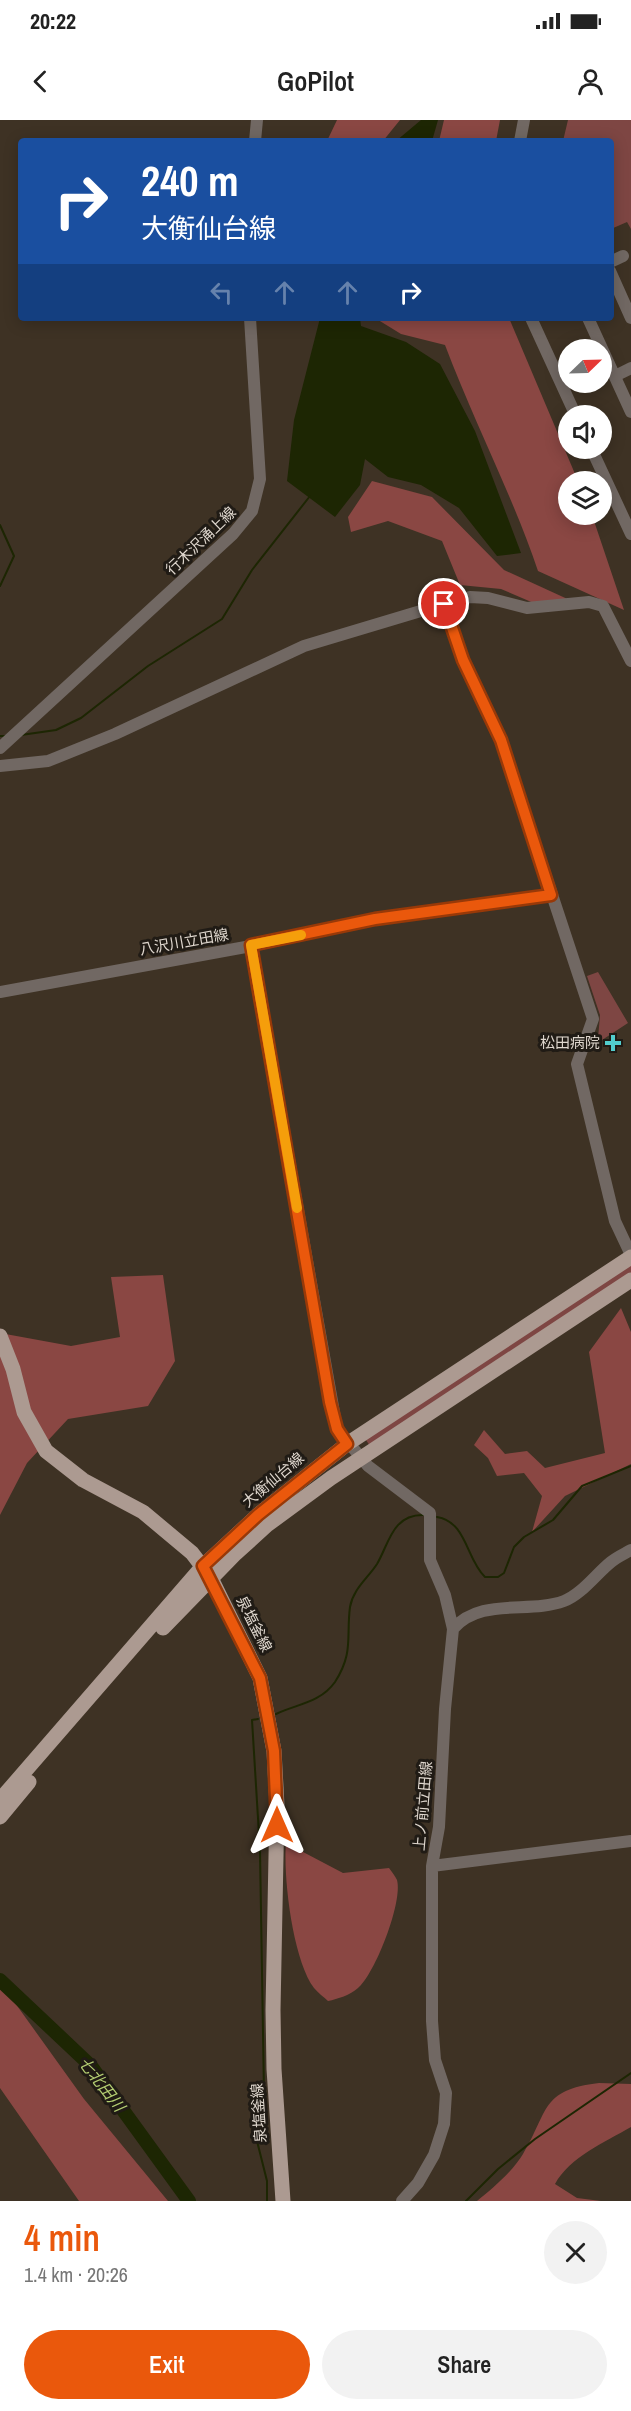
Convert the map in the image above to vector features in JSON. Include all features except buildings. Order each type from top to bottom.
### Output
[{"type":"main road","name":"大衡仙台線","points":[[0,1800],[258,1515],[347,1444],[631,1256]]},
{"type":"main road","name":"大衡仙台線","points":[[0,1817],[207,1572],[267,1525],[360,1459],[631,1280]]},
{"type":"main road","name":"泉塩釜線","points":[[0,1336],[13,1369],[24,1412],[46,1451],[83,1480],[142,1512],[207,1572],[260,1678],[274,1751],[277,1805],[274,2069],[283,2201]]},
{"type":"street","points":[[255,138],[257,120]]},
{"type":"street","points":[[515,138],[518,120]]},
{"type":"street","points":[[521,138],[524,120]]},
{"type":"street","points":[[614,260],[623,256]]},
{"type":"street","points":[[614,280],[631,318]]},
{"type":"street","name":"行木沢涌上線","points":[[4,744],[233,534],[252,511],[260,479],[250,321]]},
{"type":"street","points":[[532,321],[571,405]]},
{"type":"street","points":[[539,321],[578,405]]},
{"type":"street","points":[[589,321],[631,412]]},
{"type":"street","points":[[615,376],[631,368]]},
{"type":"street","points":[[596,459],[631,534]]},
{"type":"street","points":[[603,459],[631,519]]},
{"type":"street","points":[[0,766],[48,761],[115,734],[304,646],[470,597],[488,598],[526,608],[589,602],[603,606],[631,661]]},
{"type":"street","points":[[444,604],[463,660],[501,740],[592,1019],[577,1064],[615,1221],[631,1256]]},
{"type":"street","name":"八沢川立田線","points":[[0,992],[251,945],[375,919],[551,895]]},
{"type":"street","name":"上ノ前立田線","points":[[251,945],[330,1402],[337,1429],[360,1459],[430,1513],[430,1560],[445,1595],[453,1629],[444,1709],[439,1827],[432,1866],[432,2021],[435,2060],[446,2093],[444,2124],[434,2155],[418,2183],[402,2201]]},
{"type":"street","points":[[453,1629],[459,1622],[496,1607],[556,1604],[568,1599],[612,1560],[631,1550]]},
{"type":"street","points":[[432,1866],[631,1841]]},
{"type":"shaded area","points":[[337,120],[400,120],[385,138],[328,138]]},
{"type":"shaded area","points":[[421,120],[438,120],[433,138],[400,138]]},
{"type":"shaded area","points":[[444,120],[500,120],[497,138],[440,138]]},
{"type":"shaded area","points":[[568,120],[631,120],[631,229],[627,222],[614,228],[614,138],[564,138]]},
{"type":"shaded area","points":[[319,321],[360,321],[361,326],[406,342],[440,364],[475,431],[521,553],[497,556],[459,508],[421,485],[388,477],[365,459],[360,485],[335,517],[287,481],[294,420]]},
{"type":"shaded area","points":[[380,321],[510,321],[558,434],[558,459],[569,459],[574,471],[558,471],[558,525],[595,525],[624,610],[538,571],[517,514],[445,345],[401,334]]},
{"type":"shaded area","points":[[372,481],[432,497],[504,570],[574,602],[536,604],[501,589],[460,585],[442,541],[388,521],[351,532],[348,517]]},
{"type":"shaded area","points":[[598,972],[628,1023],[602,1040],[598,1039],[600,1015],[587,976]]},
{"type":"shaded area","points":[[631,1264],[631,1276],[370,1446],[364,1437]]},
{"type":"shaded area","points":[[163,1275],[175,1361],[148,1406],[68,1419],[27,1463],[0,1515],[0,1333],[71,1346],[120,1337],[111,1277]]},
{"type":"shaded area","points":[[621,1308],[631,1332],[631,1464],[565,1496],[532,1532],[542,1496],[524,1473],[497,1476],[488,1458],[474,1445],[484,1430],[505,1454],[527,1451],[545,1468],[605,1453],[589,1352]]},
{"type":"shaded area","points":[[286,1843],[343,1873],[389,1868],[397,1880],[398,1890],[392,1920],[372,1968],[358,1988],[340,1998],[328,2001],[317,1992],[300,1958],[288,1897]]},
{"type":"shaded area","points":[[0,1982],[84,2099],[168,2201],[79,2201],[0,2088]]},
{"type":"shaded area","points":[[599,2083],[631,2084],[631,2127],[579,2158],[555,2184],[577,2198],[601,2201],[477,2201],[514,2167],[543,2114],[556,2097],[580,2086]]},
{"type":"waterway","points":[[21,735],[56,730],[81,718],[148,666],[222,619],[252,570],[310,496]]},
{"type":"waterway","points":[[0,525],[14,556],[0,586]]},
{"type":"waterway","points":[[0,736],[7,736]]},
{"type":"waterway","points":[[437,1517],[447,1520],[460,1533],[485,1577],[498,1577],[504,1573],[514,1547],[524,1537],[553,1520],[582,1486],[631,1466]]},
{"type":"waterway","points":[[276,1714],[315,1699],[335,1682],[347,1653],[350,1607],[354,1595],[377,1564],[398,1525],[405,1519],[424,1515]]},
{"type":"waterway","points":[[258,1719],[252,1720],[260,1851],[264,2093],[263,2114],[256,2137],[267,2181],[267,2201]]},
{"type":"waterway","name":"七北田川","points":[[0,1980],[91,2066],[189,2201]]},
{"type":"waterway","points":[[466,2201],[498,2169],[535,2139],[631,2073]]},
{"type":"slow traffic","points":[[297,1208],[251,945],[301,935]]},
{"type":"place","name":"松田病院","points":[[613,1043]]},
{"type":"route","points":[[277,1825],[274,1751],[260,1678],[203,1566],[258,1515],[347,1444],[337,1429],[330,1402],[251,945],[375,919],[551,895],[501,740],[463,660],[444,604]]}]
